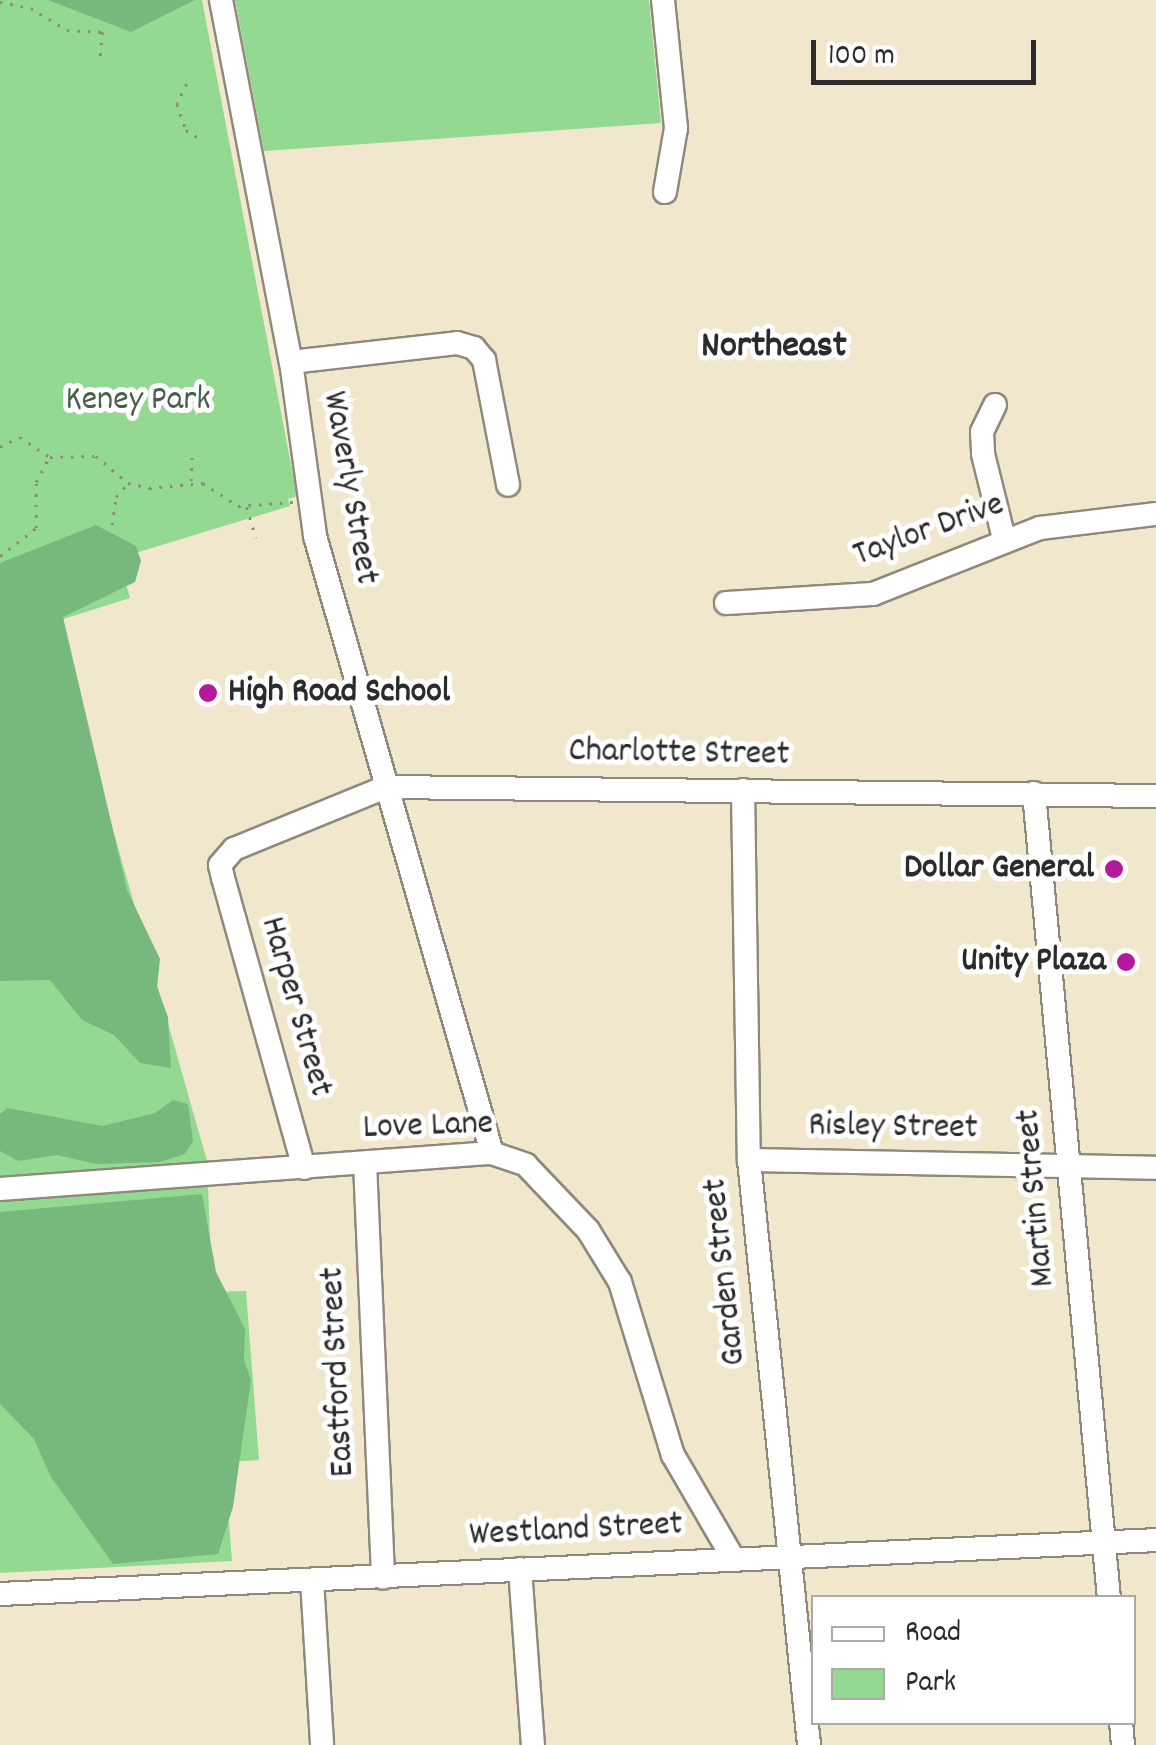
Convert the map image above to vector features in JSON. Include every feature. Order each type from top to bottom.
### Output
[{"type":"street","name":"Waverly Street","points":[[220,0],[291,362],[310,500],[386,787],[492,1153]]},
{"type":"street","points":[[662,0],[676,128],[664,192]]},
{"type":"street","points":[[291,362],[458,343],[474,348],[484,360],[508,485]]},
{"type":"street","points":[[995,406],[982,432],[982,454],[1004,539]]},
{"type":"street","name":"Taylor Drive","points":[[726,603],[874,594],[946,569],[1004,539],[1072,522],[1156,514]]},
{"type":"street","name":"Charlotte Street","points":[[220,865],[234,849],[386,787],[1156,796]]},
{"type":"street","name":"Garden Street","points":[[742,790],[749,1160],[809,1745]]},
{"type":"street","name":"Martin Street","points":[[1034,793],[1109,1595]]},
{"type":"street","name":"Harper Street","points":[[220,865],[304,1168]]},
{"type":"street","name":"Love Lane","points":[[0,1189],[492,1153],[526,1165],[551,1186],[620,1282],[674,1455],[733,1558]]},
{"type":"street","name":"Risley Street","points":[[749,1160],[1156,1168]]},
{"type":"street","name":"Eastford Street","points":[[364,1163],[384,1578]]},
{"type":"street","name":"Westland Street","points":[[0,1594],[1156,1540]]},
{"type":"street","points":[[520,1569],[533,1745]]},
{"type":"street","points":[[312,1580],[322,1745]]},
{"type":"path","points":[[0,2],[32,8],[66,30],[103,32],[100,60]]},
{"type":"path","points":[[187,84],[177,104],[186,130],[198,136]]},
{"type":"path","points":[[0,447],[20,437],[50,457],[96,456],[128,483],[164,488],[191,483],[247,507],[310,500]]},
{"type":"path","points":[[191,483],[192,451]]},
{"type":"path","points":[[0,556],[36,528],[36,482],[50,457]]},
{"type":"path","points":[[112,525],[116,496],[128,483]]},
{"type":"path","points":[[247,507],[256,538]]},
{"type":"green space","name":"Keney Park","points":[[0,0],[202,0],[297,496],[288,499],[290,506],[119,558],[130,598],[54,622],[207,1161],[212,1292],[246,1291],[259,1460],[224,1462],[232,1561],[0,1573]]},
{"type":"green space","points":[[48,0],[195,0],[131,32]]},
{"type":"green space","points":[[235,0],[649,0],[661,123],[264,151]]},
{"type":"green space","points":[[96,525],[136,546],[141,561],[135,582],[63,617],[127,890],[160,959],[157,987],[168,1017],[171,1068],[140,1063],[114,1035],[82,1020],[50,980],[0,981],[0,563]]},
{"type":"green space","points":[[173,1100],[188,1104],[193,1141],[185,1154],[160,1162],[96,1164],[57,1155],[18,1161],[0,1151],[0,1114],[8,1108],[102,1126],[155,1113]]},
{"type":"green space","points":[[202,1194],[216,1272],[245,1329],[244,1360],[251,1380],[233,1507],[218,1554],[113,1564],[51,1477],[34,1439],[0,1404],[0,1212]]},
{"type":"place","name":"High Road School","points":[[208,693]]},
{"type":"place","name":"Dollar General","points":[[1114,869]]},
{"type":"place","name":"Unity Plaza","points":[[1126,962]]},
{"type":"district","name":"Northeast","points":[[774,348]]}]
